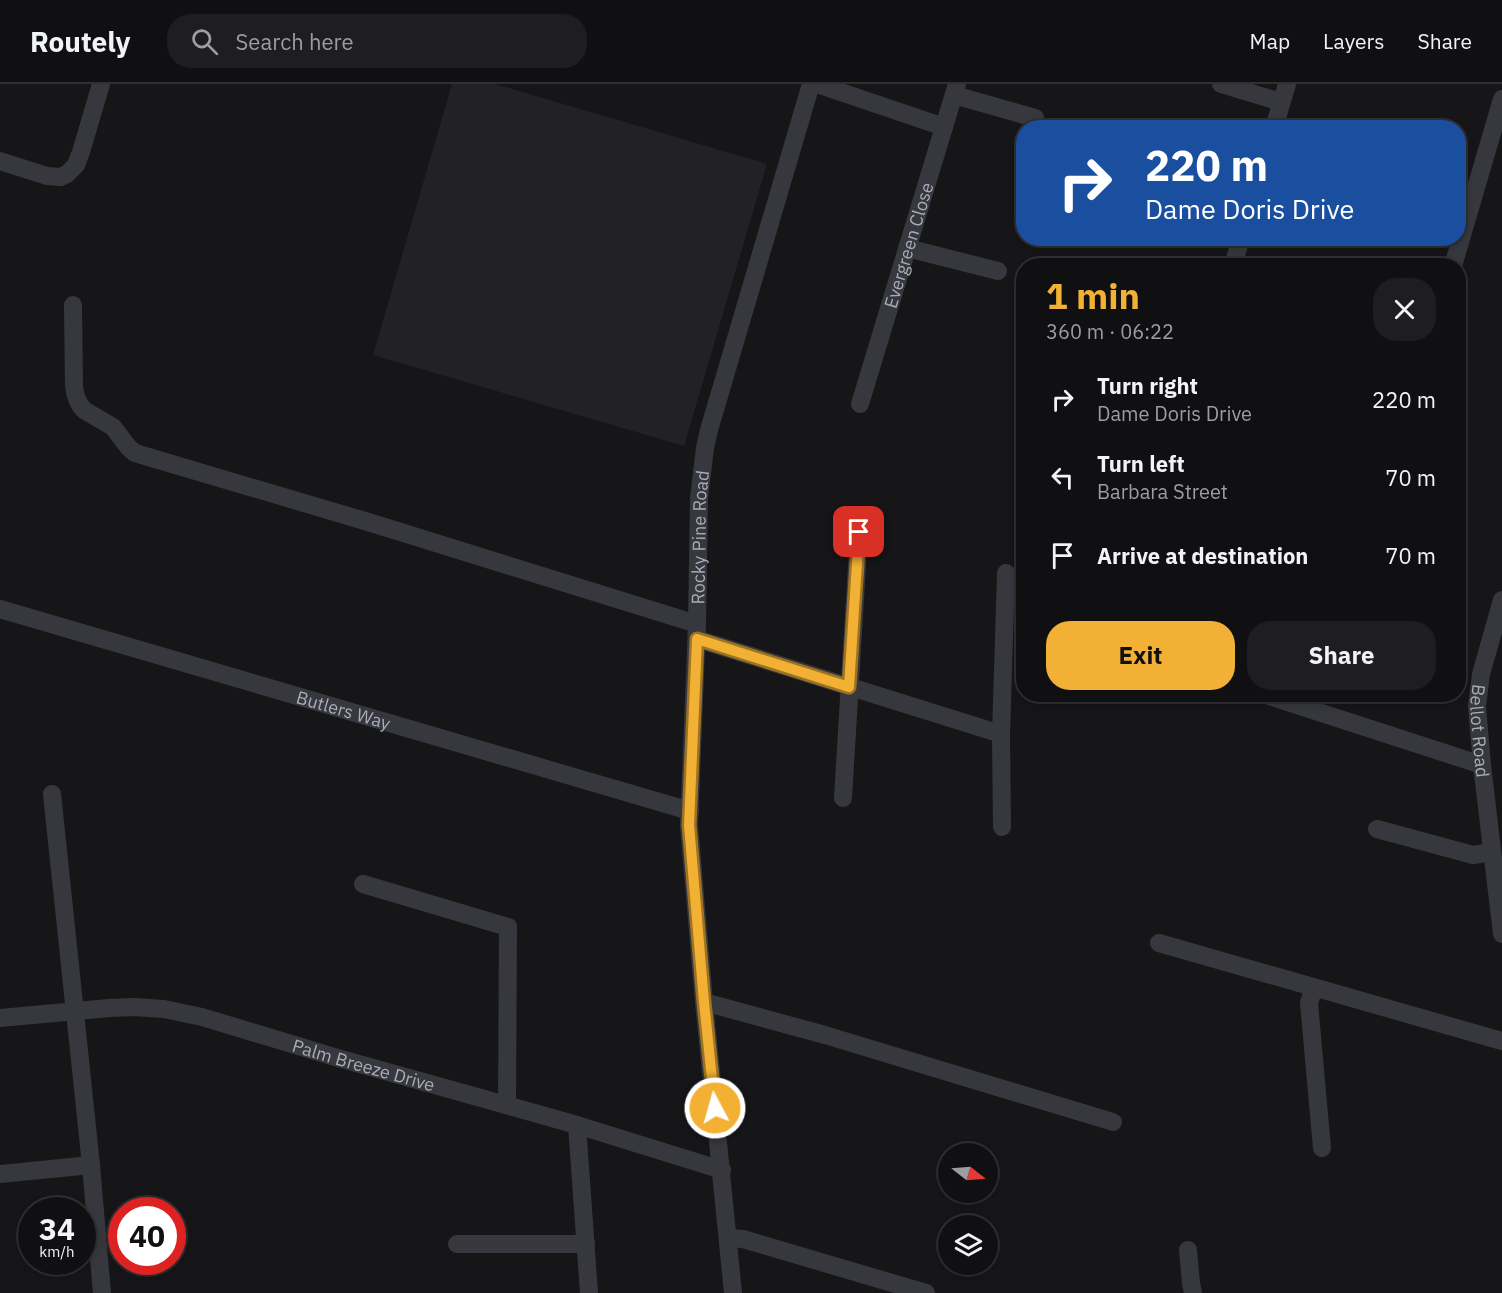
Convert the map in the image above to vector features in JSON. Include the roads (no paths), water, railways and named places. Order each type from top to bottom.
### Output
[{"type":"street","points":[[0,161],[47,176],[62,177],[67,174],[76,165],[81,152],[101,84]]},
{"type":"street","name":"Rocky Pine Road","points":[[733,1293],[689,825],[697,632],[699,498],[709,430],[811,84]]},
{"type":"street","points":[[817,84],[944,127]]},
{"type":"street","points":[[1221,84],[1281,102]]},
{"type":"street","points":[[1276,120],[1287,84]]},
{"type":"street","points":[[956,89],[1035,118]]},
{"type":"street","name":"Evergreen Close","points":[[860,404],[956,89]]},
{"type":"street","points":[[1466,222],[1502,99]]},
{"type":"street","points":[[907,248],[998,271]]},
{"type":"street","points":[[73,305],[75,396],[84,410],[113,427],[135,453],[365,521],[697,632],[849,687],[1001,734]]},
{"type":"street","points":[[843,798],[859,532]]},
{"type":"street","points":[[1002,827],[1001,734],[1006,573]]},
{"type":"street","name":"Bellot Road","points":[[1502,600],[1483,667],[1477,706],[1502,934]]},
{"type":"street","name":"Butlers Way","points":[[0,609],[690,811]]},
{"type":"street","points":[[1288,702],[1482,765]]},
{"type":"street","points":[[52,794],[102,1293]]},
{"type":"street","points":[[1377,830],[1473,855],[1492,852]]},
{"type":"street","points":[[363,884],[508,927],[507,1106]]},
{"type":"street","points":[[1159,943],[1502,1041]]},
{"type":"street","points":[[1314,987],[1309,1003],[1322,1148]]},
{"type":"street","points":[[704,1002],[825,1035],[1113,1122]]},
{"type":"street","name":"Palm Breeze Drive","points":[[0,1018],[134,1007],[152,1007],[196,1016],[577,1125],[722,1170]]},
{"type":"street","points":[[577,1125],[590,1293]]},
{"type":"street","points":[[0,1174],[90,1165]]},
{"type":"street","points":[[728,1238],[743,1239],[926,1293]]},
{"type":"street","points":[[457,1244],[586,1244]]},
{"type":"street","points":[[1188,1250],[1193,1293]]}]
